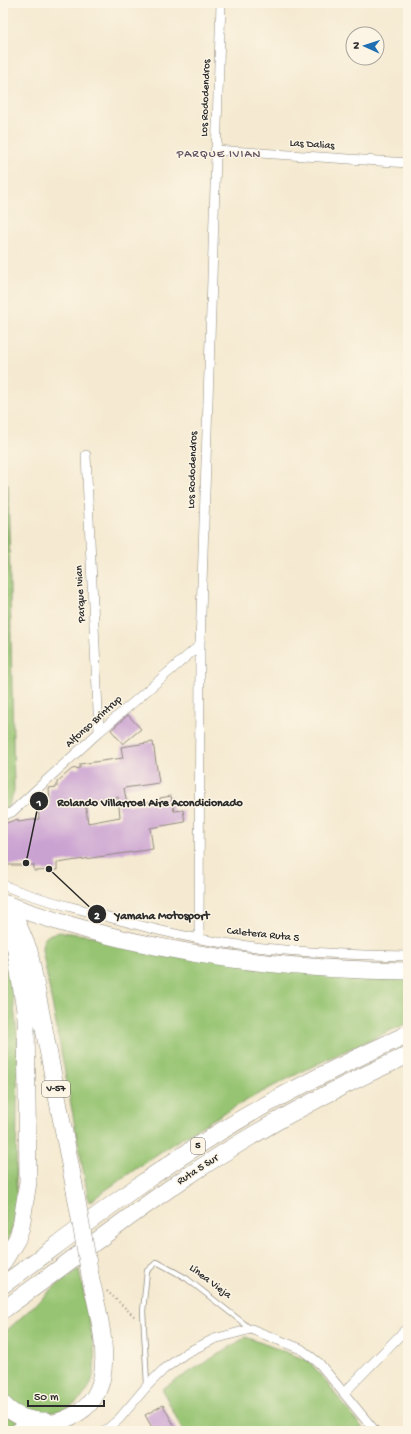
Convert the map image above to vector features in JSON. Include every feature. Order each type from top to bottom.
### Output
[{"type":"highway","points":[[3,902],[28,912],[95,932],[177,951],[304,967],[408,972]]},
{"type":"highway","name":"V-57","points":[[3,907],[16,920],[29,951],[38,988],[104,1349],[101,1382],[91,1402],[78,1413],[62,1420]]},
{"type":"highway","points":[[3,1262],[17,1239],[21,1227],[28,1182],[26,1016],[16,953]]},
{"type":"highway","name":"V-57","points":[[16,953],[38,988]]},
{"type":"highway","name":"Ruta 5 Sur","points":[[3,1285],[138,1186],[217,1133],[316,1077],[408,1034]]},
{"type":"highway","name":"Ruta 5 Sur","points":[[3,1310],[155,1199],[214,1159],[283,1118],[408,1055]]},
{"type":"highway","points":[[3,1320],[26,1294]]},
{"type":"highway","points":[[3,1404],[17,1415],[32,1420],[62,1420]]},
{"type":"highway","points":[[19,1431],[62,1420]]},
{"type":"main road","name":"V-57","points":[[3,927],[16,953]]},
{"type":"street","name":"Los Rododendros","points":[[199,939],[200,645],[221,3]]},
{"type":"street","name":"Las Dalias","points":[[215,150],[408,163]]},
{"type":"street","name":"Parque Ivian","points":[[86,455],[99,732]]},
{"type":"street","name":"Alfonso Brintrup","points":[[3,816],[12,812],[99,732],[200,645]]},
{"type":"street","name":"Caletera Ruta 5","points":[[3,885],[46,900],[96,914],[199,939],[310,952],[408,956]]},
{"type":"street","points":[[344,1393],[408,1327]]},
{"type":"street","points":[[104,1431],[119,1419],[147,1386],[163,1370],[186,1353],[214,1339],[251,1329],[301,1349],[310,1355],[375,1431]]},
{"type":"lane","name":"Línea Vieja","points":[[147,1386],[143,1311],[147,1271],[157,1262],[186,1278],[251,1329]]},
{"type":"path","points":[[106,1290],[144,1326]]},
{"type":"green space","points":[[3,484],[8,484],[14,791],[8,807],[3,809]]},
{"type":"green space","points":[[61,932],[408,976],[408,1023],[317,1064],[199,1127],[89,1202],[42,949],[43,941],[47,936],[53,933]]},
{"type":"green space","points":[[3,950],[9,964],[18,1041],[16,1210],[13,1227],[3,1250]]},
{"type":"green space","points":[[79,1269],[94,1346],[94,1372],[91,1383],[85,1394],[76,1403],[62,1410],[46,1413],[31,1410],[16,1403],[3,1394],[3,1334],[52,1289]]},
{"type":"green space","points":[[246,1337],[309,1361],[365,1431],[183,1431],[162,1389]]},
{"type":"green space","points":[[3,1414],[28,1424],[3,1429]]},
{"type":"building","points":[[128,715],[141,729],[123,744],[111,730]]},
{"type":"building","points":[[153,742],[159,783],[124,788],[127,805],[160,801],[160,798],[171,796],[174,811],[183,810],[185,822],[150,828],[153,849],[57,863],[57,870],[34,871],[34,865],[3,865],[3,824],[18,819],[18,822],[39,819],[38,805],[50,803],[49,788],[57,787],[57,782],[72,769],[80,768],[80,764],[123,758],[121,747]],"holes":[[[118,797],[120,817],[88,823],[85,802]]]},
{"type":"building","points":[[163,1405],[177,1431],[154,1431],[145,1415]]},
{"type":"place","name":"Rolando Villarroel Aire Acondicionado","points":[[26,863]]},
{"type":"place","name":"Yamaha Motosport","points":[[49,869]]},
{"type":"district","name":"PARQUE IVIAN","points":[[219,155]]}]
